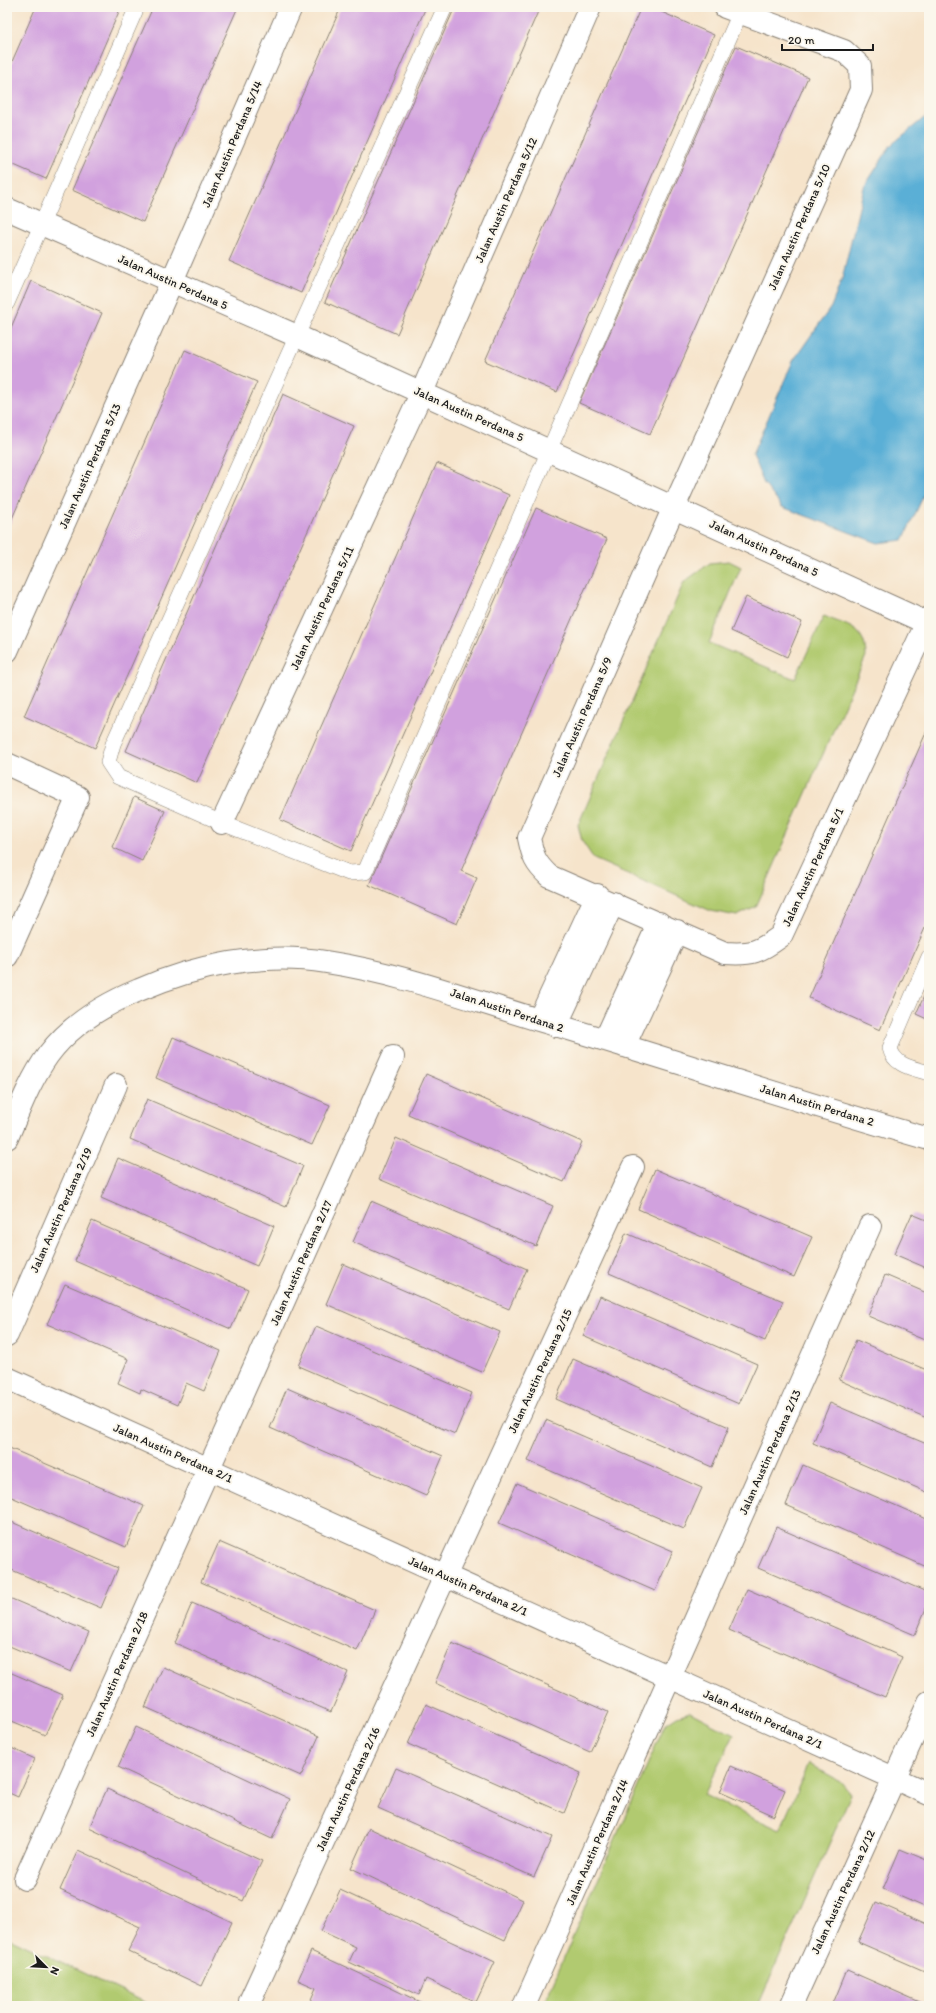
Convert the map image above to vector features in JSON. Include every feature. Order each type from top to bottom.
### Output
[{"type":"street","name":"Jalan Austin Perdana 5/14","points":[[172,281],[291,7]]},
{"type":"street","name":"Jalan Austin Perdana 5/12","points":[[422,392],[590,7]]},
{"type":"street","name":"Jalan Austin Perdana 5/10","points":[[674,507],[861,90],[860,66],[844,51],[732,10]]},
{"type":"street","name":"Jalan Austin Perdana 5","points":[[7,208],[422,392],[928,622]]},
{"type":"street","name":"Jalan Austin Perdana 5/13","points":[[7,651],[172,281]]},
{"type":"street","name":"Jalan Austin Perdana 5/11","points":[[222,823],[422,392]]},
{"type":"street","name":"Jalan Austin Perdana 5/9","points":[[668,927],[550,876],[537,865],[532,856],[529,838],[674,507]]},
{"type":"street","name":"Jalan Austin Perdana 5/1","points":[[668,927],[724,953],[745,955],[764,948],[781,936],[928,622]]},
{"type":"street","points":[[7,764],[78,797],[7,956]]},
{"type":"street","points":[[547,1023],[605,899]]},
{"type":"street","points":[[614,1043],[668,927]]},
{"type":"street","name":"Jalan Austin Perdana 2","points":[[7,1138],[32,1082],[48,1056],[65,1036],[84,1019],[121,997],[165,978],[215,965],[271,959],[324,961],[383,974],[459,994],[547,1023],[929,1139]]},
{"type":"street","name":"Jalan Austin Perdana 2/17","points":[[209,1469],[393,1057]]},
{"type":"street","name":"Jalan Austin Perdana 2/19","points":[[7,1335],[116,1085]]},
{"type":"street","name":"Jalan Austin Perdana 2/15","points":[[446,1576],[633,1166]]},
{"type":"street","name":"Jalan Austin Perdana 2/13","points":[[670,1677],[870,1226]]},
{"type":"street","name":"Jalan Austin Perdana 2/1","points":[[7,1378],[929,1794]]},
{"type":"street","name":"Jalan Austin Perdana 2/18","points":[[25,1879],[209,1469]]},
{"type":"street","name":"Jalan Austin Perdana 2/16","points":[[250,2001],[446,1576]]},
{"type":"street","name":"Jalan Austin Perdana 2/14","points":[[524,2006],[670,1677]]},
{"type":"street","name":"Jalan Austin Perdana 2/12","points":[[791,2006],[929,1702]]},
{"type":"lane","points":[[7,303],[137,7]]},
{"type":"lane","points":[[445,7],[113,744],[108,762],[118,777],[222,823],[349,873],[365,872],[550,450],[732,10]]},
{"type":"lane","points":[[929,957],[890,1048],[896,1060],[903,1065],[929,1073]]},
{"type":"green space","points":[[729,561],[741,567],[709,643],[795,679],[824,616],[848,626],[859,633],[865,646],[866,656],[756,907],[737,916],[711,911],[594,859],[582,841],[578,825],[684,582],[710,563]]},
{"type":"green space","points":[[690,1712],[734,1735],[704,1795],[780,1830],[809,1764],[840,1781],[851,1794],[758,2006],[543,2006],[665,1724],[677,1716]]},
{"type":"green space","points":[[7,1937],[153,2006],[7,2006]]},
{"type":"water","points":[[929,114],[929,484],[903,540],[878,543],[782,507],[764,484],[752,455],[793,361],[831,307],[842,279],[864,187],[891,145]]},
{"type":"building","points":[[36,7],[121,7],[46,179],[7,162],[7,73]]},
{"type":"building","points":[[153,7],[238,7],[143,222],[72,190]]},
{"type":"building","points":[[341,7],[426,7],[301,293],[229,261]]},
{"type":"building","points":[[455,7],[540,7],[397,334],[325,302]]},
{"type":"building","points":[[641,7],[650,7],[714,35],[557,392],[485,361]]},
{"type":"building","points":[[736,46],[808,77],[650,434],[579,403]]},
{"type":"building","points":[[31,281],[102,313],[7,530],[7,337]]},
{"type":"building","points":[[185,350],[257,382],[95,748],[24,716]]},
{"type":"building","points":[[283,394],[354,426],[197,783],[126,751]]},
{"type":"building","points":[[437,463],[509,495],[351,851],[280,820]]},
{"type":"building","points":[[536,508],[607,539],[461,871],[477,878],[457,924],[369,885]]},
{"type":"building","points":[[746,597],[802,622],[787,657],[731,631]]},
{"type":"building","points":[[929,726],[929,919],[880,1030],[809,998]]},
{"type":"building","points":[[134,797],[165,811],[142,861],[112,847]]},
{"type":"building","points":[[929,985],[929,1020],[916,1014]]},
{"type":"building","points":[[173,1037],[330,1105],[312,1145],[156,1078]]},
{"type":"building","points":[[426,1074],[582,1142],[564,1182],[408,1114]]},
{"type":"building","points":[[147,1099],[303,1166],[286,1207],[130,1139]]},
{"type":"building","points":[[396,1138],[553,1206],[536,1246],[379,1179]]},
{"type":"building","points":[[118,1158],[274,1226],[257,1266],[101,1198]]},
{"type":"building","points":[[655,1169],[812,1237],[794,1277],[638,1209]]},
{"type":"building","points":[[371,1201],[527,1269],[509,1309],[353,1242]]},
{"type":"building","points":[[912,1214],[929,1221],[929,1269],[894,1254]]},
{"type":"building","points":[[92,1221],[248,1289],[231,1329],[75,1261]]},
{"type":"building","points":[[626,1233],[783,1301],[765,1341],[609,1273]]},
{"type":"building","points":[[343,1264],[500,1332],[482,1372],[326,1304]]},
{"type":"building","points":[[885,1275],[929,1294],[929,1342],[868,1316]]},
{"type":"building","points":[[65,1284],[221,1351],[204,1391],[186,1383],[177,1405],[141,1389],[140,1393],[118,1383],[128,1359],[47,1324]]},
{"type":"building","points":[[600,1296],[757,1364],[739,1404],[583,1336]]},
{"type":"building","points":[[316,1326],[472,1393],[455,1434],[298,1366]]},
{"type":"building","points":[[856,1340],[929,1371],[929,1419],[839,1380]]},
{"type":"building","points":[[573,1359],[729,1427],[712,1467],[556,1399]]},
{"type":"building","points":[[287,1388],[443,1456],[426,1496],[270,1428]]},
{"type":"building","points":[[830,1403],[929,1445],[929,1493],[813,1443]]},
{"type":"building","points":[[546,1420],[702,1488],[684,1529],[528,1461]]},
{"type":"building","points":[[7,1447],[144,1506],[126,1547],[7,1495]]},
{"type":"building","points":[[803,1465],[929,1520],[929,1568],[786,1505]]},
{"type":"building","points":[[517,1483],[673,1551],[655,1591],[499,1523]]},
{"type":"building","points":[[7,1520],[118,1568],[101,1608],[7,1568]]},
{"type":"building","points":[[776,1527],[929,1593],[929,1601],[915,1635],[758,1568]]},
{"type":"building","points":[[219,1542],[375,1610],[357,1651],[201,1582]]},
{"type":"building","points":[[747,1589],[902,1657],[885,1697],[729,1630]]},
{"type":"building","points":[[7,1597],[89,1632],[71,1672],[7,1645]]},
{"type":"building","points":[[192,1603],[348,1672],[331,1712],[175,1643]]},
{"type":"building","points":[[452,1643],[608,1712],[590,1752],[435,1683]]},
{"type":"building","points":[[163,1667],[319,1736],[301,1776],[145,1707]]},
{"type":"building","points":[[7,1671],[63,1695],[45,1735],[7,1719]]},
{"type":"building","points":[[426,1704],[581,1773],[564,1813],[408,1744]]},
{"type":"building","points":[[136,1727],[290,1799],[272,1839],[118,1767]]},
{"type":"building","points":[[7,1746],[35,1759],[18,1797],[7,1792]]},
{"type":"building","points":[[731,1766],[785,1790],[774,1816],[720,1792]]},
{"type":"building","points":[[396,1768],[552,1837],[534,1877],[378,1808]]},
{"type":"building","points":[[107,1789],[262,1861],[243,1901],[89,1828]]},
{"type":"building","points":[[369,1828],[523,1900],[505,1940],[351,1868]]},
{"type":"building","points":[[900,1849],[929,1861],[929,1909],[883,1889]]},
{"type":"building","points":[[78,1850],[232,1922],[202,1986],[128,1951],[140,1927],[60,1890]]},
{"type":"building","points":[[340,1890],[495,1962],[476,2002],[426,1979],[419,1995],[349,1962],[356,1947],[321,1931]]},
{"type":"building","points":[[876,1902],[929,1925],[929,1973],[858,1942]]},
{"type":"building","points":[[311,1951],[428,2006],[308,2006],[316,1988],[298,1980]]},
{"type":"building","points":[[847,1970],[929,2006],[832,2006]]}]
